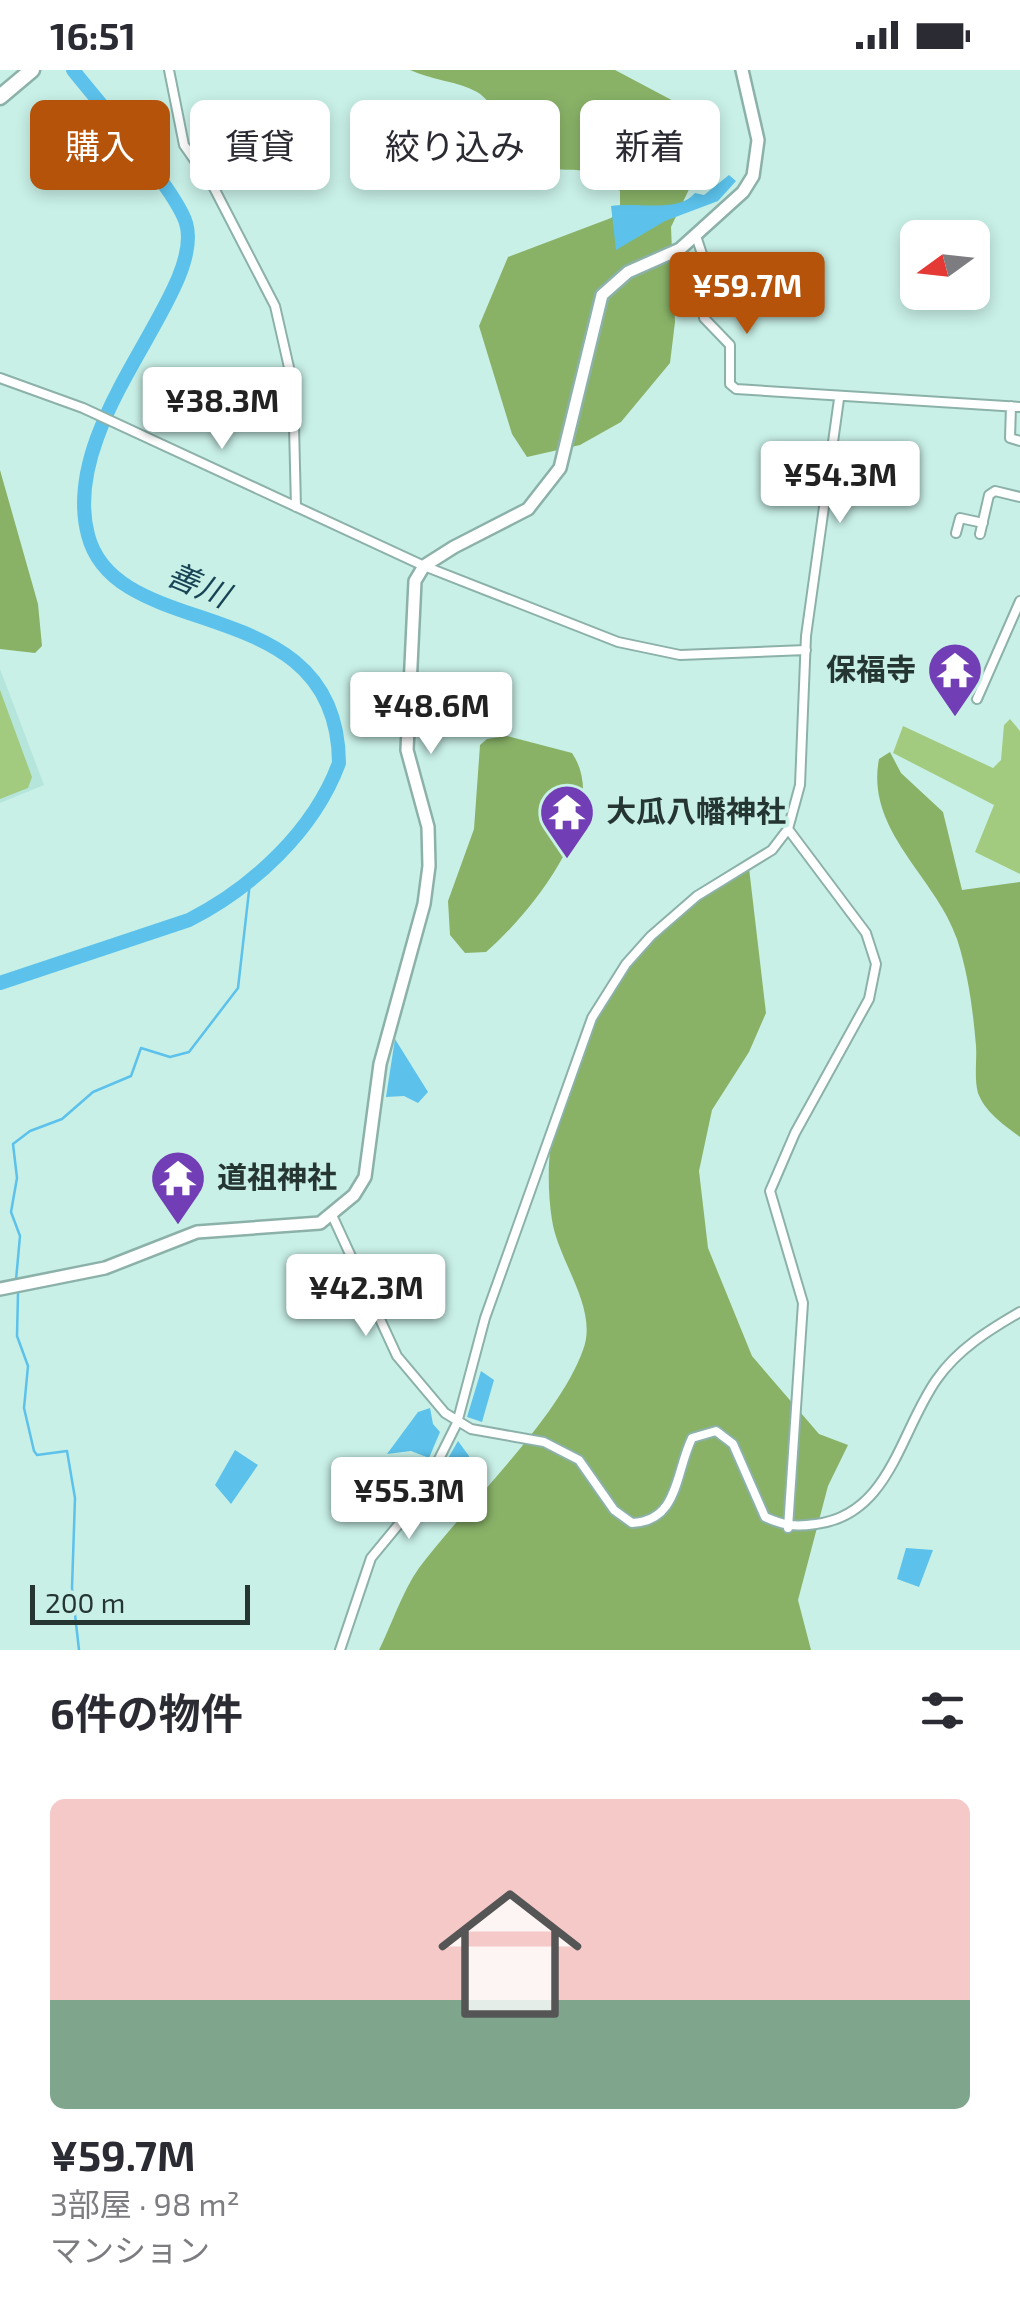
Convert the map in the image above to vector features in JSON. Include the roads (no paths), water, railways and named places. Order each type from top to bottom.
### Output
[{"type":"highway","points":[[0,97],[32,70]]},
{"type":"street","points":[[169,70],[184,145],[214,188],[275,306],[293,385],[296,507]]},
{"type":"street","points":[[0,1289],[104,1268],[197,1232],[306,1226],[331,1214],[354,1195],[365,1176],[380,1064],[424,904],[428,827],[407,750],[416,581],[424,566],[528,509],[560,468],[594,313],[602,295],[614,281],[696,236],[731,206],[753,176],[758,140],[742,70]]},
{"type":"street","points":[[696,236],[704,260],[704,318],[730,345],[733,387],[839,399],[1016,407],[1010,438],[1020,440]]},
{"type":"street","points":[[0,378],[133,430],[424,566],[656,652],[806,650]]},
{"type":"street","points":[[340,1650],[371,1558],[418,1502],[457,1423],[485,1318],[592,1018],[626,964],[650,936],[696,896],[772,850],[788,829],[800,785],[806,650],[839,399]]},
{"type":"street","points":[[980,534],[989,495],[995,491],[1020,497]]},
{"type":"street","points":[[956,534],[960,518],[982,523]]},
{"type":"street","points":[[977,698],[1020,601]]},
{"type":"street","points":[[788,829],[866,933],[876,964],[869,999],[795,1133],[770,1191],[803,1302],[788,1528]]},
{"type":"street","points":[[331,1214],[397,1356],[457,1423],[544,1442],[579,1460],[614,1510],[632,1524],[652,1522],[670,1507],[692,1438],[716,1431],[734,1444],[765,1518],[788,1528],[832,1522],[860,1510],[879,1488],[940,1374],[976,1338],[1020,1312]]},
{"type":"water","points":[[729,175],[736,181],[718,201],[665,221],[616,250],[611,206],[679,203],[695,193],[704,195],[720,190],[720,182]]},
{"type":"water","points":[[395,1039],[428,1092],[418,1103],[404,1096],[386,1097]]},
{"type":"water","points":[[481,1371],[494,1380],[482,1422],[467,1417]]},
{"type":"water","points":[[430,1408],[433,1424],[440,1432],[429,1458],[411,1451],[387,1454],[418,1412]]},
{"type":"water","points":[[458,1441],[469,1456],[468,1468],[455,1484],[439,1474]]},
{"type":"water","points":[[235,1450],[258,1465],[231,1504],[215,1485]]},
{"type":"water","points":[[906,1548],[933,1550],[919,1587],[897,1579]]},
{"type":"waterway","name":"善川","points":[[0,983],[189,920],[213,907],[258,874],[297,834],[314,812],[339,763],[329,708],[303,669],[267,643],[139,593],[107,569],[88,535],[84,492],[94,448],[111,404],[175,285],[187,252],[186,223],[168,190],[73,70]]},
{"type":"waterway","points":[[16,1280],[20,1236],[11,1212],[17,1178],[13,1144],[30,1131],[62,1119],[93,1092],[131,1076],[141,1048],[170,1057],[189,1052],[238,988],[250,882]]},
{"type":"waterway","points":[[18,1293],[17,1336],[28,1366],[24,1408],[34,1451],[37,1455],[67,1451],[75,1498],[72,1588],[79,1650]]},
{"type":"place","name":"保福寺","points":[[955,719]]},
{"type":"place","name":"大瓜八幡神社","points":[[567,861]]},
{"type":"place","name":"道祖神社","points":[[178,1227]]}]
